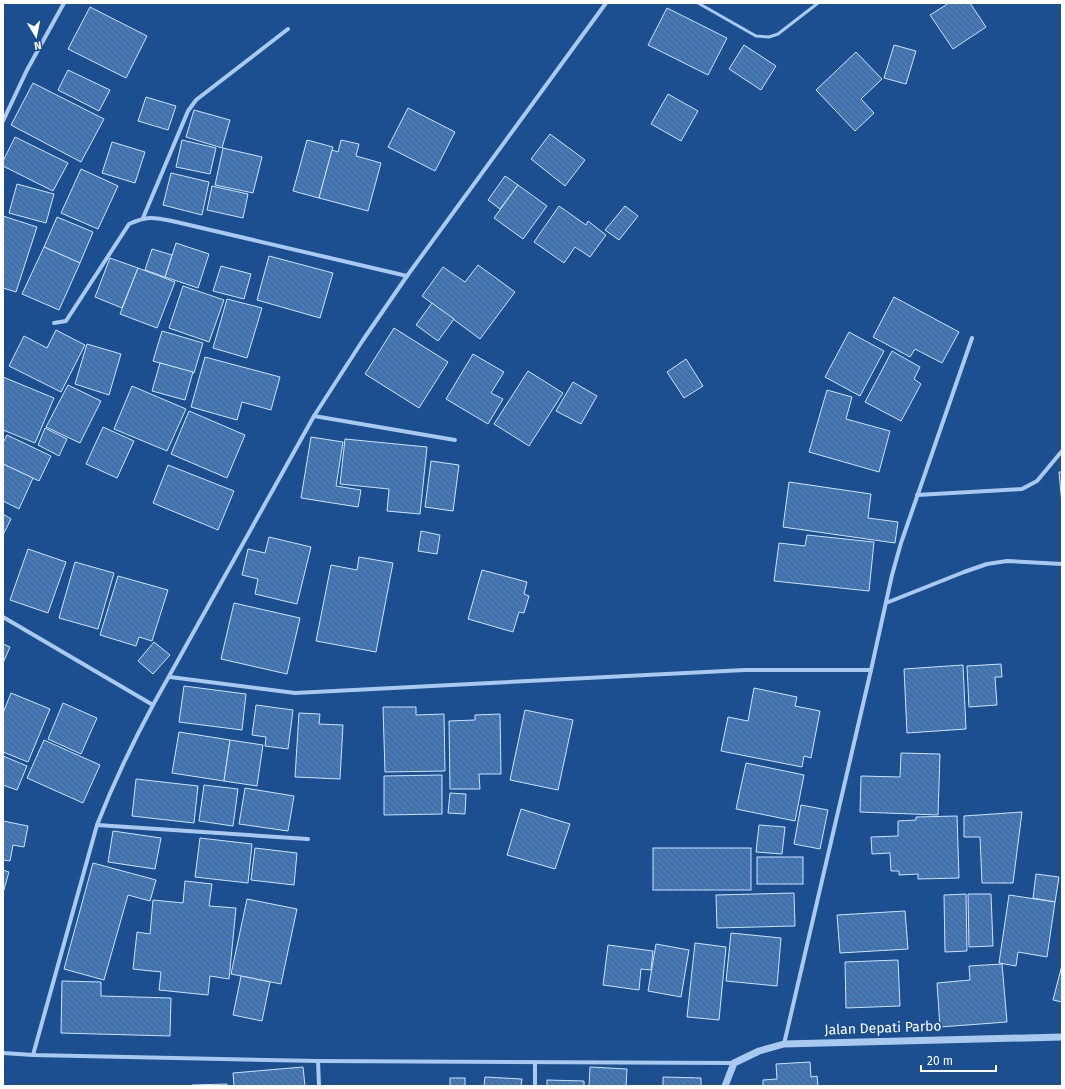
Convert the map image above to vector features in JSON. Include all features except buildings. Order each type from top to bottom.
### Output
[{"type":"street","points":[[3,121],[27,70],[64,3]]},
{"type":"street","points":[[33,1054],[97,825],[110,792],[152,705],[170,677],[314,416],[363,340],[407,276],[606,3]]},
{"type":"street","points":[[143,218],[188,111],[196,100],[288,29]]},
{"type":"street","points":[[54,323],[66,321],[128,224],[143,218],[156,217],[172,220],[407,276]]},
{"type":"street","points":[[784,1044],[892,575],[917,495],[972,338]]},
{"type":"street","points":[[314,416],[455,440]]},
{"type":"street","points":[[917,495],[1022,488],[1037,481],[1062,450]]},
{"type":"street","points":[[886,603],[987,564],[1007,561],[1062,564]]},
{"type":"street","points":[[3,617],[152,705]]},
{"type":"street","points":[[170,677],[295,693],[737,671],[871,670]]},
{"type":"street","points":[[97,825],[308,839]]},
{"type":"street","name":"Jalan Depati Parbo","points":[[734,1063],[759,1051],[784,1044],[1062,1037]]},
{"type":"street","points":[[3,1054],[318,1061],[734,1063],[725,1086]]},
{"type":"street","points":[[318,1061],[319,1086]]},
{"type":"street","points":[[535,1062],[535,1086]]},
{"type":"lane","points":[[698,3],[756,36],[778,34],[818,3]]}]
